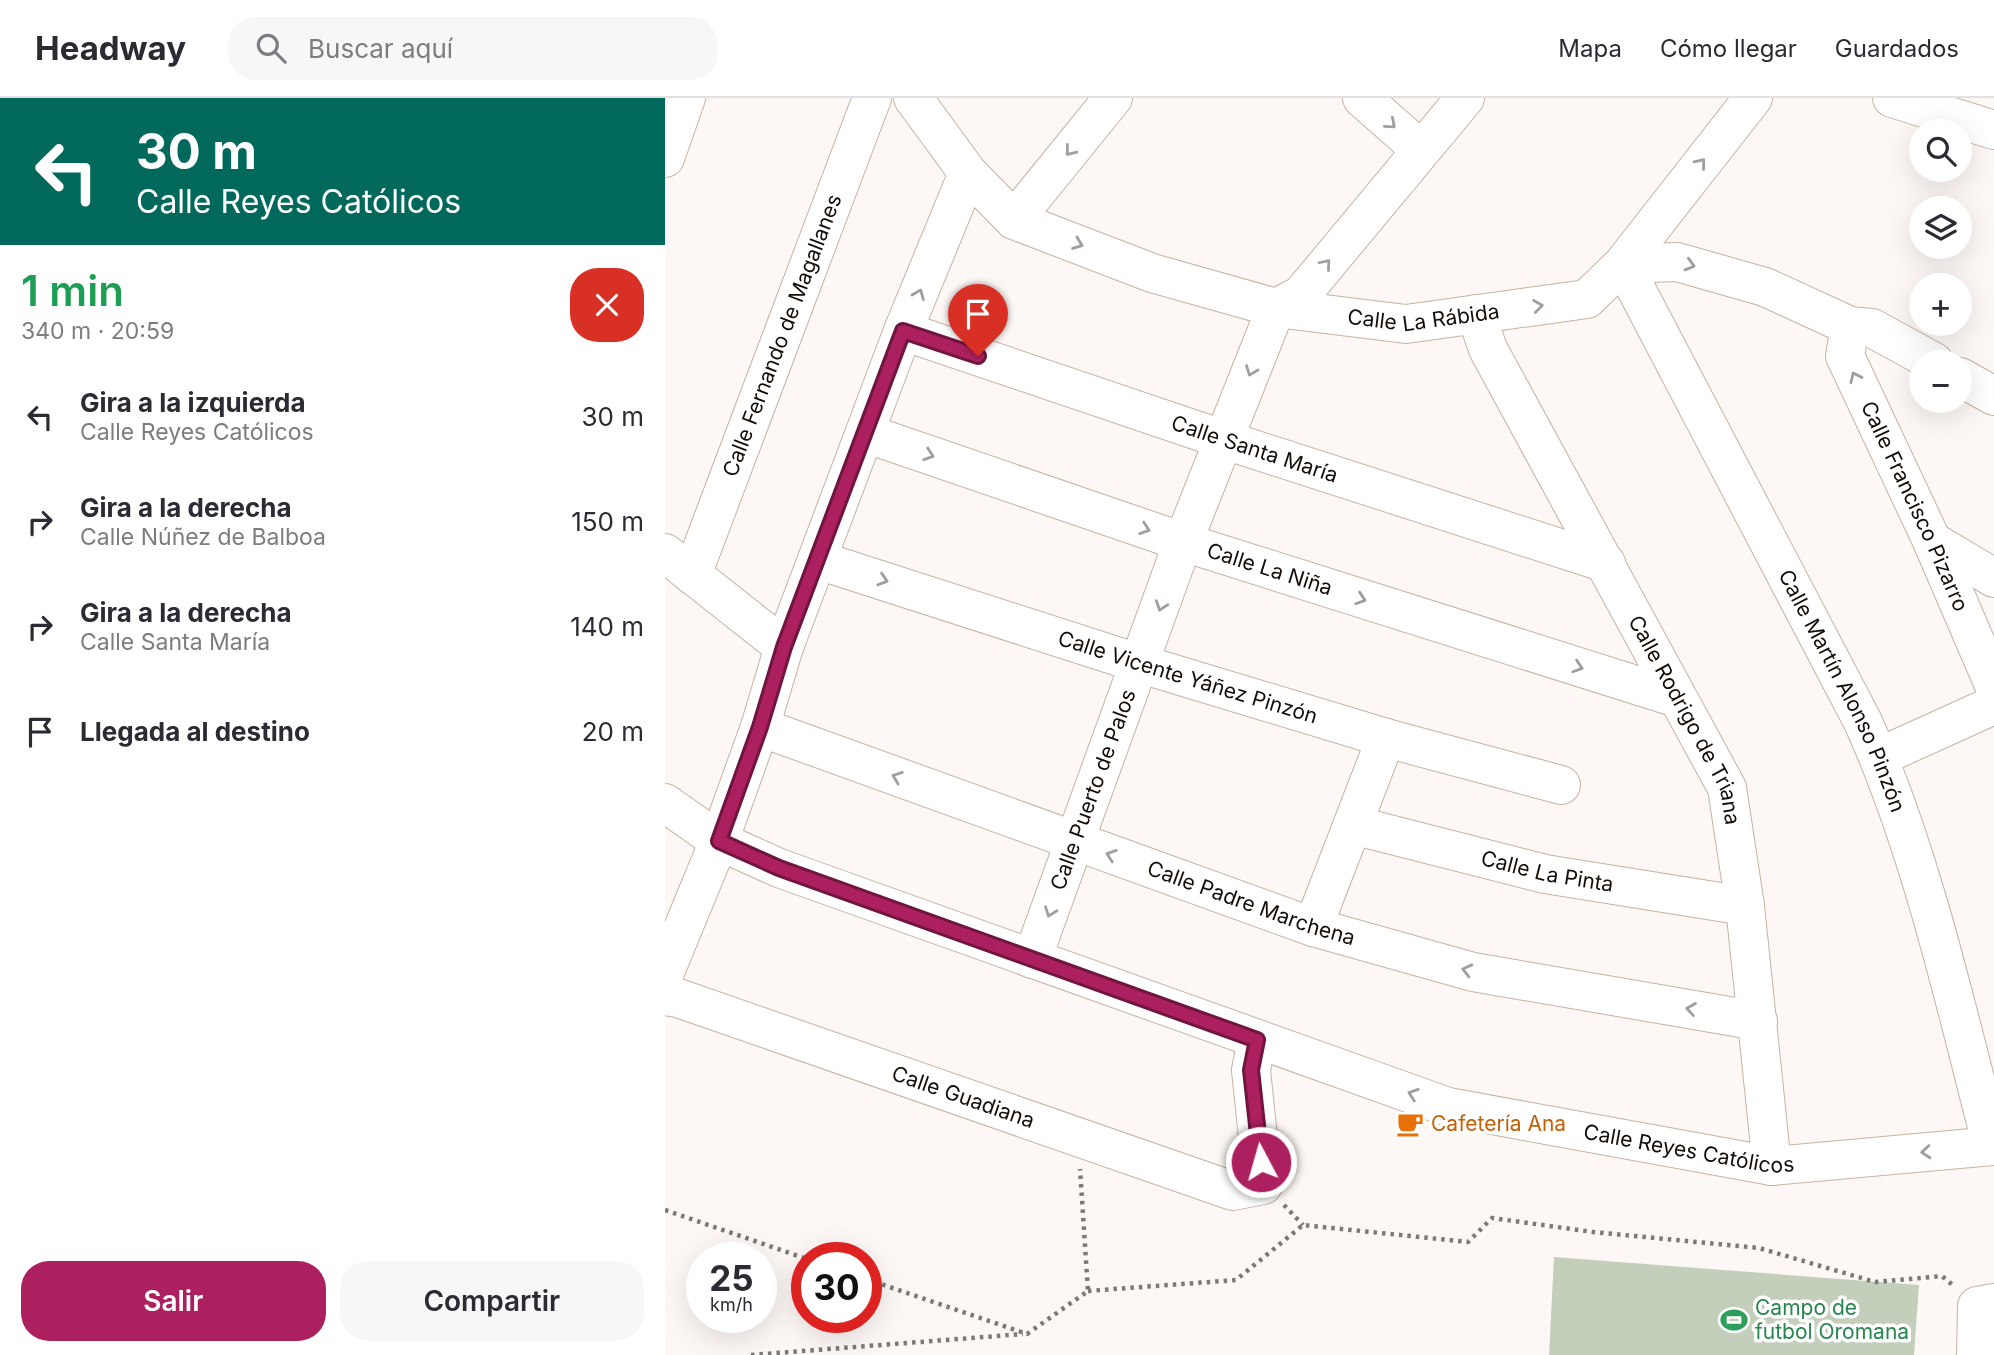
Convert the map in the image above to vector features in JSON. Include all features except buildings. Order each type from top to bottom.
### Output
[{"type":"street","points":[[665,158],[686,98]]},
{"type":"street","name":"Calle Fernando de Magallanes","points":[[679,564],[872,98]]},
{"type":"street","points":[[913,98],[968,173],[1014,220],[1113,98]]},
{"type":"street","points":[[1361,98],[1421,150]]},
{"type":"street","points":[[1276,308],[1301,295],[1465,98]]},
{"type":"street","name":"Calle La Rábida","points":[[1014,220],[1151,273],[1276,308],[1406,324],[1587,299],[1623,264],[1753,98]]},
{"type":"street","points":[[1892,98],[1994,130]]},
{"type":"street","points":[[665,972],[719,841],[760,727],[784,647],[903,331],[968,173]]},
{"type":"street","points":[[1623,264],[1677,262],[1765,287],[1850,326],[1872,328],[1912,350]]},
{"type":"street","name":"Calle Martín Alonso Pinzón","points":[[1623,264],[1879,757],[1924,892],[1993,1146]]},
{"type":"street","name":"Calle Puerto de Palos","points":[[1033,960],[1183,542],[1276,308]]},
{"type":"street","name":"Calle Rodrigo de Triana","points":[[1476,314],[1488,349],[1607,563],[1727,788],[1745,906],[1772,1166]]},
{"type":"street","name":"Calle Francisco Pizarro","points":[[1850,326],[1845,356],[1932,541],[1994,685]]},
{"type":"street","name":"Calle Santa María","points":[[903,331],[1225,440],[1607,563]]},
{"type":"street","points":[[1972,384],[1994,396]]},
{"type":"street","name":"Calle La Niña","points":[[865,433],[1183,542],[1677,698]]},
{"type":"street","points":[[1932,541],[1994,578]]},
{"type":"street","name":"Calle Vicente Yáñez Pinzón","points":[[818,559],[1141,664],[1386,738],[1561,785]]},
{"type":"street","points":[[679,564],[784,647]]},
{"type":"street","points":[[1879,757],[1994,705]]},
{"type":"street","name":"Calle Padre Marchena","points":[[760,727],[1313,927],[1473,972],[1758,1021]]},
{"type":"street","points":[[1313,927],[1386,738]]},
{"type":"street","name":"Calle Reyes Católicos","points":[[665,803],[719,841],[779,868],[1448,1107],[1772,1166],[1993,1146]]},
{"type":"street","name":"Calle La Pinta","points":[[1353,825],[1545,874],[1745,906]]},
{"type":"street","name":"Calle Guadiana","points":[[665,996],[678,998],[1233,1191],[1263,1185],[1251,1070],[1257,1040]]},
{"type":"street","points":[[1976,1355],[1986,1304]]},
{"type":"path","points":[[1078,1137],[1088,1291]]},
{"type":"path","points":[[665,1210],[791,1253]]},
{"type":"path","points":[[751,1355],[1027,1334],[1088,1291],[1236,1280],[1303,1225],[1468,1242],[1492,1218],[1593,1232],[1759,1248],[1875,1282],[1942,1276],[1986,1304]]},
{"type":"path","points":[[882,1284],[1027,1334]]},
{"type":"green space","name":"Campo de futbol Oromana","points":[[1554,1257],[1919,1285],[1914,1355],[1549,1355]]},
{"type":"place","name":"Cafetería Ana","points":[[1410,1124]]},
{"type":"place","name":"Campo de futbol Oromana","points":[[1734,1320]]},
{"type":"route","points":[[978,356],[903,331],[784,647],[760,727],[719,841],[779,868],[1257,1040],[1251,1070],[1261,1162]]}]
